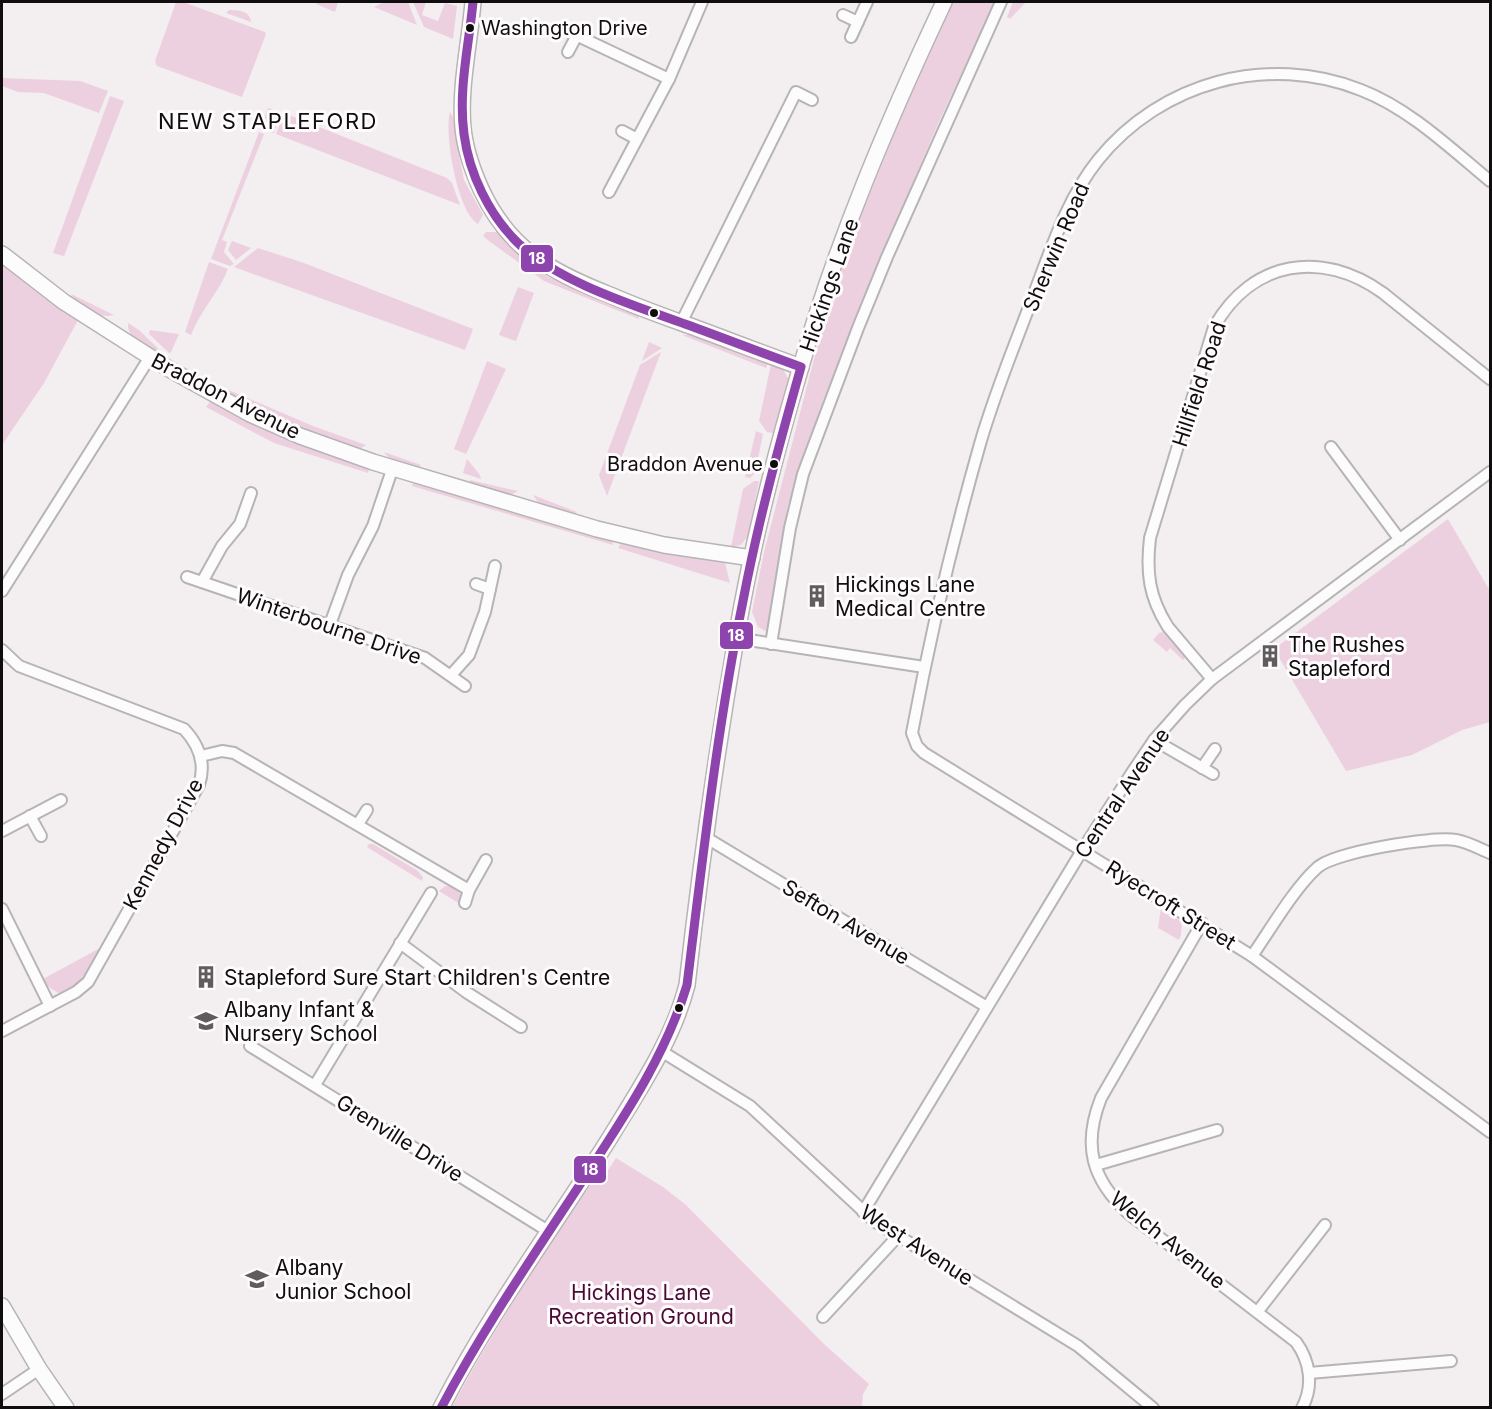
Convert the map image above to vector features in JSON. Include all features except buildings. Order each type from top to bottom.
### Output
[{"type":"main road","points":[[473,2],[463,105],[463,129],[469,159],[476,178],[497,217],[521,246],[552,270],[566,277],[801,367]]},
{"type":"main road","name":"Hickings Lane","points":[[441,1407],[479,1338],[595,1161],[661,1051],[677,1017],[687,985],[705,837],[736,638],[752,558],[801,367],[842,242],[904,86],[944,2]]},
{"type":"main road","name":"Braddon Avenue","points":[[2,254],[64,302],[150,357],[250,414],[300,436],[393,467],[632,539],[664,546],[752,558]]},
{"type":"main road","points":[[2,1306],[39,1369],[66,1407]]},
{"type":"street","points":[[609,192],[669,79],[702,2]]},
{"type":"street","points":[[850,38],[867,2]]},
{"type":"street","name":"Hickings Lane","points":[[771,644],[790,528],[803,474],[887,257],[1001,2]]},
{"type":"street","points":[[843,15],[858,22]]},
{"type":"street","points":[[561,28],[669,79]]},
{"type":"street","points":[[568,52],[577,35]]},
{"type":"street","name":"Sherwin Road","points":[[924,667],[981,442],[1015,344],[1071,203],[1096,162],[1128,129],[1167,102],[1202,86],[1253,75],[1304,74],[1344,84],[1389,102],[1412,117],[1491,181]]},
{"type":"street","points":[[681,322],[796,92],[812,100]]},
{"type":"street","points":[[622,131],[637,139]]},
{"type":"street","name":"Hillfield Road","points":[[1212,679],[1162,618],[1153,595],[1147,562],[1150,538],[1214,327],[1230,303],[1252,284],[1285,270],[1327,267],[1352,274],[1367,281],[1383,293],[1491,379]]},
{"type":"street","points":[[2,591],[150,357]]},
{"type":"street","points":[[1331,447],[1400,540]]},
{"type":"street","points":[[329,627],[348,575],[373,526],[393,467]]},
{"type":"street","name":"Central Avenue","points":[[863,1212],[1083,849],[1154,740],[1212,679],[1491,472]]},
{"type":"street","points":[[202,582],[222,546],[240,524],[252,494]]},
{"type":"street","points":[[451,675],[469,655],[485,612],[495,566]]},
{"type":"street","name":"Winterbourne Drive","points":[[187,577],[425,658],[465,686]]},
{"type":"street","points":[[476,584],[490,589]]},
{"type":"street","points":[[736,638],[924,667]]},
{"type":"street","name":"Kennedy Drive","points":[[2,650],[19,666],[184,729],[201,756],[202,770],[199,785],[91,978],[76,992],[2,1031]]},
{"type":"street","name":"Ryecroft Street","points":[[924,667],[912,733],[917,746],[924,753],[1083,849],[1252,956],[1491,1132]]},
{"type":"street","points":[[1154,740],[1213,774]]},
{"type":"street","points":[[1202,768],[1215,749]]},
{"type":"street","points":[[201,756],[222,751],[234,753],[469,890]]},
{"type":"street","points":[[2,831],[61,800]]},
{"type":"street","points":[[358,824],[367,810]]},
{"type":"street","points":[[30,816],[40,836]]},
{"type":"street","name":"Sefton Avenue","points":[[705,837],[987,1007]]},
{"type":"street","points":[[1252,956],[1308,876],[1325,862],[1392,845],[1441,839],[1458,840],[1491,853]]},
{"type":"street","points":[[465,903],[469,890],[486,860]]},
{"type":"street","points":[[315,1085],[431,893]]},
{"type":"street","points":[[2,909],[50,1006]]},
{"type":"street","name":"Welch Avenue","points":[[1202,923],[1101,1098],[1093,1124],[1092,1148],[1096,1165],[1105,1189],[1129,1214],[1296,1342],[1306,1360],[1309,1373]]},
{"type":"street","points":[[400,943],[466,992],[520,1027]]},
{"type":"street","name":"Grenville Drive","points":[[250,1046],[548,1231]]},
{"type":"street","name":"West Avenue","points":[[661,1051],[750,1106],[863,1212],[898,1236],[1078,1346],[1153,1407]]},
{"type":"street","points":[[1096,1165],[1217,1130]]},
{"type":"street","points":[[1258,1311],[1325,1225]]},
{"type":"street","points":[[823,1317],[898,1236]]},
{"type":"street","points":[[1302,1407],[1308,1391],[1309,1373],[1451,1361]]},
{"type":"street","points":[[2,1394],[39,1369]]},
{"type":"green space","points":[[176,2],[183,2],[265,32],[242,97],[157,66],[155,61]]},
{"type":"green space","points":[[317,2],[338,2],[335,12],[316,4]]},
{"type":"green space","points":[[384,2],[408,2],[417,25],[374,7]]},
{"type":"green space","points":[[413,2],[426,2],[422,15],[438,21],[445,3],[457,6],[453,39],[424,27]]},
{"type":"green space","points":[[953,2],[995,2],[941,117],[867,289],[823,401],[788,505],[767,632],[758,627],[752,612],[764,552],[814,359],[848,248],[920,70]]},
{"type":"green space","points":[[1013,2],[1026,2],[1010,19],[1007,17]]},
{"type":"green space","points":[[229,10],[246,13],[251,22],[226,13]]},
{"type":"green space","points":[[2,78],[80,81],[108,91],[99,113],[44,93],[18,92],[2,86]]},
{"type":"green space","points":[[110,96],[124,101],[64,256],[53,253]]},
{"type":"green space","points":[[268,108],[281,113],[274,133],[260,129]]},
{"type":"green space","points":[[450,112],[453,117],[464,180],[483,215],[478,224],[464,204],[458,188],[449,137]]},
{"type":"green space","points":[[284,113],[447,178],[452,183],[460,205],[276,134]]},
{"type":"green space","points":[[259,132],[264,134],[222,240],[227,242],[224,252],[234,264],[230,266],[211,259]]},
{"type":"green space","points":[[486,232],[498,232],[514,249],[548,277],[638,313],[639,319],[544,281],[483,236]]},
{"type":"green space","points":[[232,241],[251,248],[236,260],[228,250]]},
{"type":"green space","points":[[258,248],[304,263],[473,329],[465,350],[234,267]]},
{"type":"green space","points":[[2,262],[78,320],[44,383],[2,445]]},
{"type":"green space","points":[[209,262],[228,269],[191,335],[185,332]]},
{"type":"green space","points":[[518,287],[534,293],[516,341],[499,335]]},
{"type":"green space","points":[[71,294],[114,315],[102,316],[89,312],[78,304]]},
{"type":"green space","points":[[128,323],[139,330],[167,357],[165,359],[135,340],[128,329]]},
{"type":"green space","points":[[150,330],[179,334],[171,352],[169,353],[149,334]]},
{"type":"green space","points":[[682,335],[694,335],[768,363],[766,368]]},
{"type":"green space","points":[[649,342],[662,348],[642,361]]},
{"type":"green space","points":[[661,352],[607,496],[599,475],[640,365]]},
{"type":"green space","points":[[487,361],[506,369],[466,454],[454,449]]},
{"type":"green space","points":[[771,364],[783,369],[789,380],[773,433],[767,432],[759,421]]},
{"type":"green space","points":[[210,382],[313,426],[366,445],[358,450],[263,413]]},
{"type":"green space","points":[[211,400],[369,467],[368,473],[274,443],[206,407]]},
{"type":"green space","points":[[756,431],[763,434],[755,473],[750,478],[745,477]]},
{"type":"green space","points":[[384,452],[421,465],[418,468],[390,459]]},
{"type":"green space","points":[[467,459],[480,475],[481,479],[463,473]]},
{"type":"green space","points":[[414,480],[612,540],[613,545],[412,486]]},
{"type":"green space","points":[[470,480],[518,491],[509,496],[470,483]]},
{"type":"green space","points":[[754,481],[759,481],[748,536],[741,545],[731,547],[743,489]]},
{"type":"green space","points":[[533,495],[577,512],[572,515],[540,505]]},
{"type":"green space","points":[[1448,519],[1490,591],[1490,722],[1462,730],[1412,755],[1346,771],[1274,649]]},
{"type":"green space","points":[[621,543],[724,559],[730,583],[618,548]]},
{"type":"green space","points":[[1163,632],[1186,657],[1183,660],[1170,648],[1167,652],[1153,640]]},
{"type":"green space","points":[[373,844],[418,871],[423,877],[422,881],[367,847]]},
{"type":"green space","points":[[445,886],[458,890],[460,904],[439,891]]},
{"type":"green space","points":[[1161,908],[1182,922],[1179,940],[1158,928]]},
{"type":"green space","points":[[100,948],[84,976],[73,986],[58,993],[46,985],[43,979]]},
{"type":"green space","name":"Hickings Lane Recreation Ground","points":[[616,1158],[663,1187],[686,1205],[825,1345],[869,1384],[863,1394],[862,1407],[452,1407],[504,1316],[542,1257],[602,1169],[607,1172]]},
{"type":"transit line","name":"18","points":[[441,1408],[507,1296],[640,1089],[678,1012],[687,985],[711,793],[734,649],[762,513],[801,367],[575,281],[535,257],[508,232],[482,193],[470,164],[464,134],[463,84],[473,2]]},
{"type":"place","name":"Washington Drive","points":[[470,28]]},
{"type":"place","name":"Braddon Avenue","points":[[774,464]]},
{"type":"place","name":"Hickings Lane Medical Centre","points":[[817,596]]},
{"type":"place","name":"The Rushes Stapleford","points":[[1270,656]]},
{"type":"place","name":"Stapleford Sure Start Children's Centre","points":[[206,977]]},
{"type":"place","name":"Albany Infant & Nursery School","points":[[206,1021]]},
{"type":"place","name":"Albany Junior School","points":[[257,1279]]},
{"type":"district","name":"NEW STAPLEFORD","points":[[268,121]]}]
